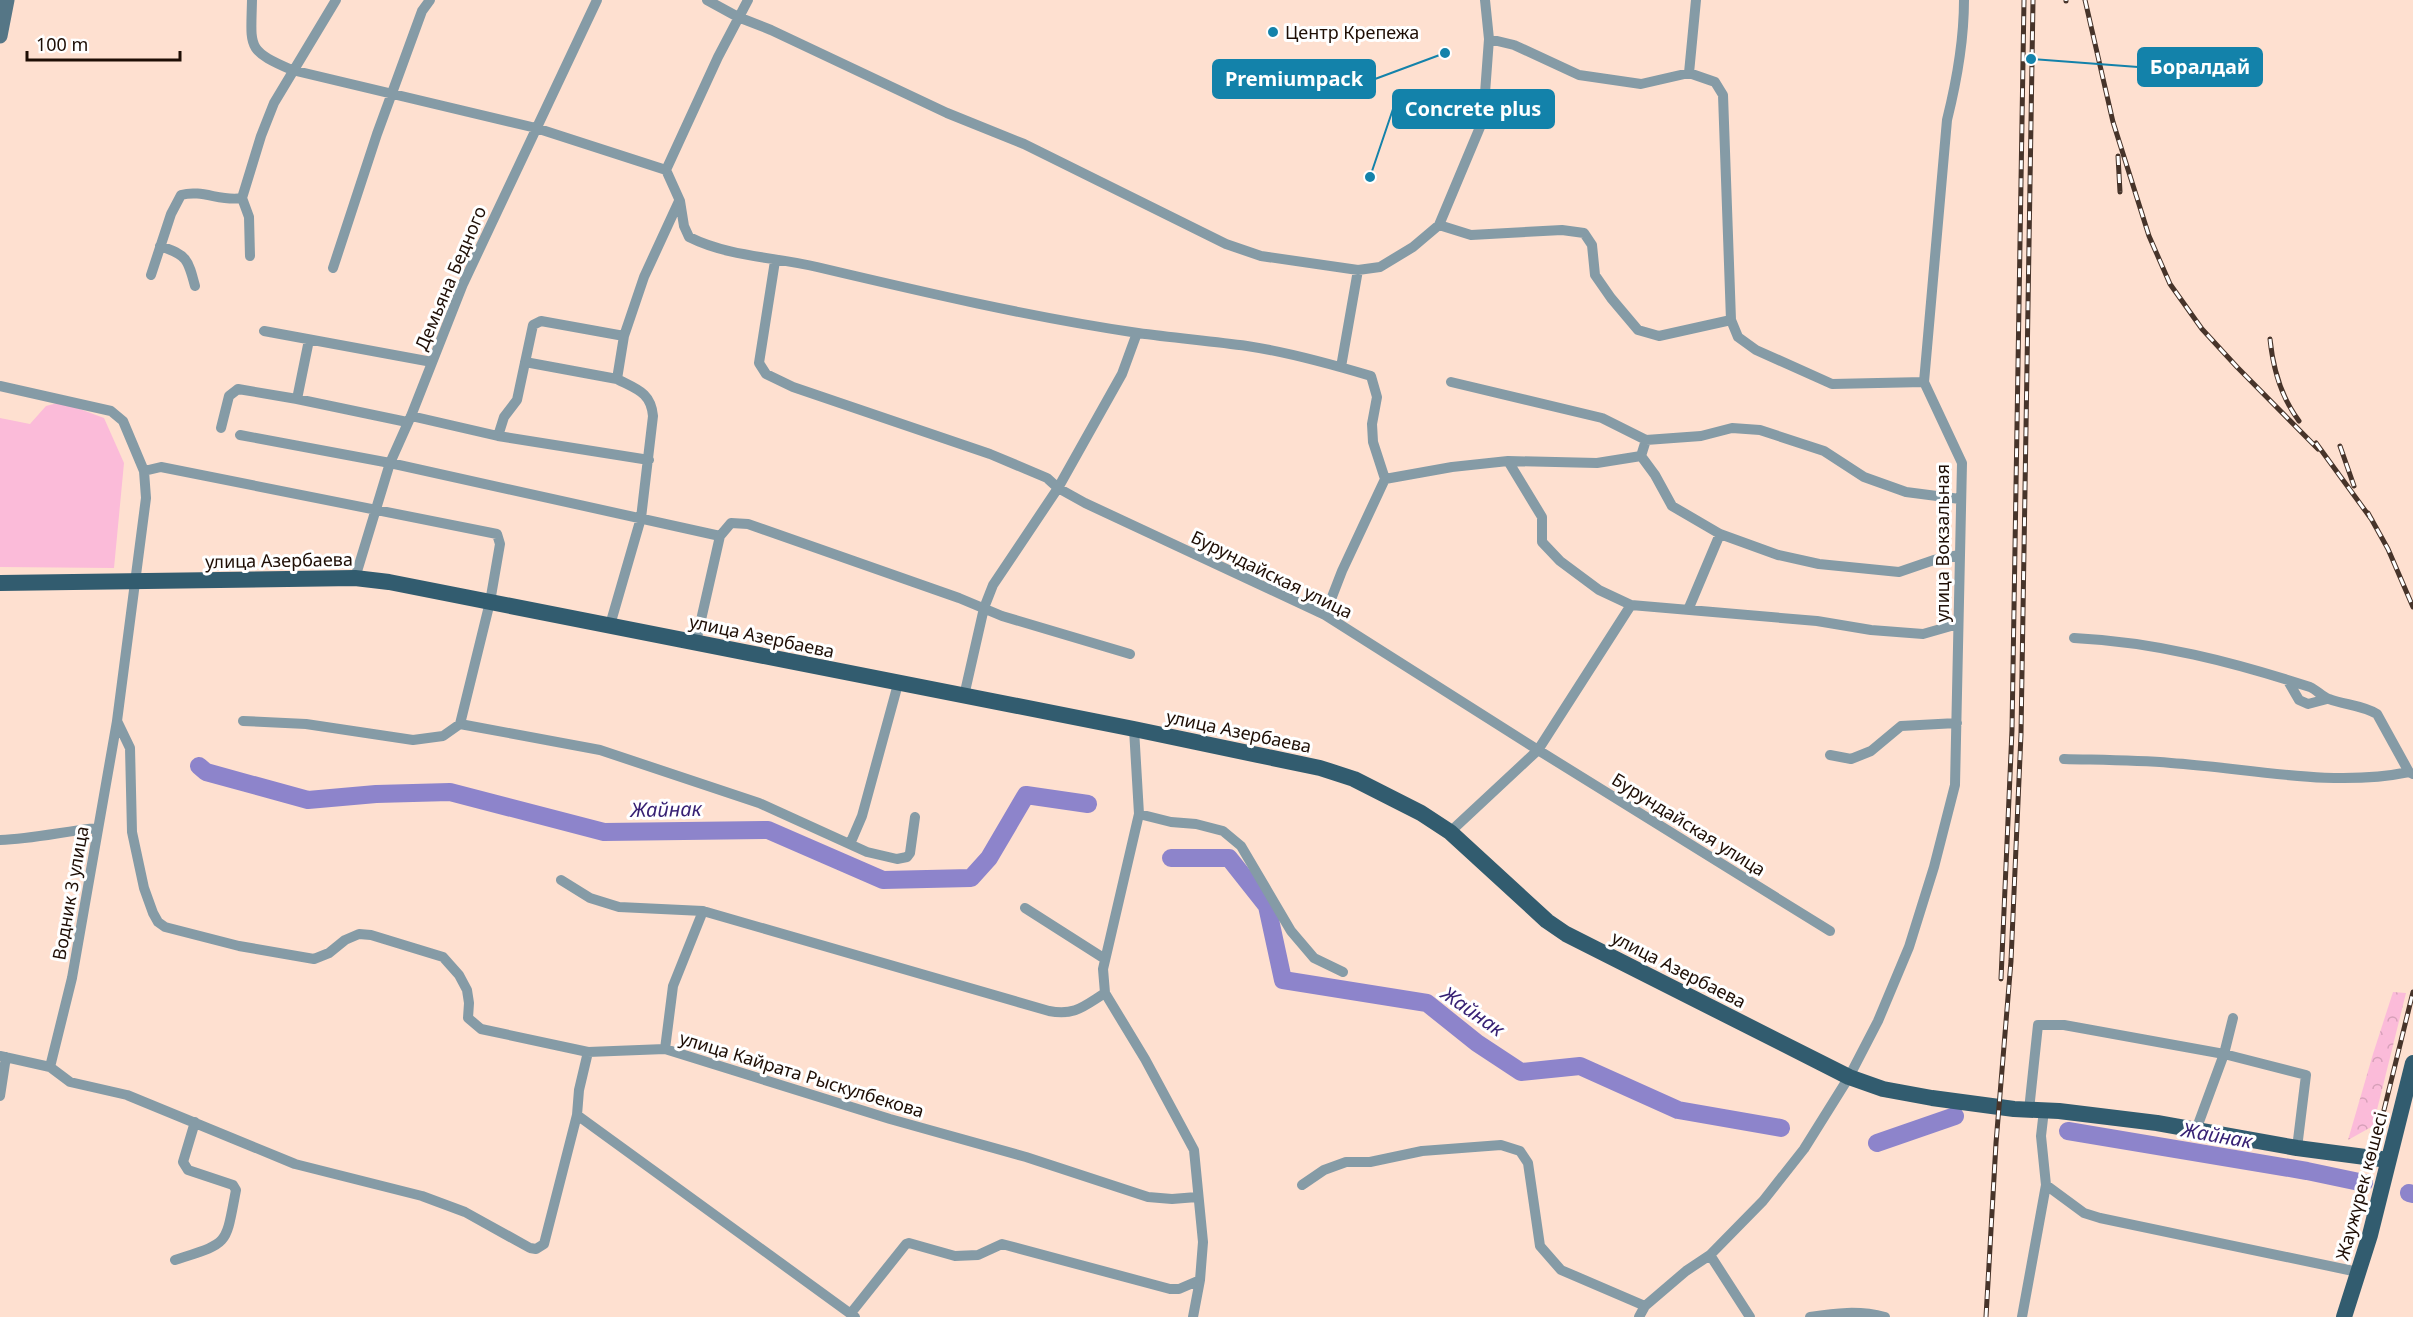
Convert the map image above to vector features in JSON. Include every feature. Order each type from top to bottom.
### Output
[{"type":"main road","points":[[0,36],[7,0]]},
{"type":"main road","name":"улица Азербаева","points":[[0,583],[355,578],[389,582],[1134,729],[1320,768],[1354,779],[1421,813],[1450,832],[1546,921],[1566,934],[1849,1077],[1883,1089],[2037,1110],[2157,1123],[2297,1148],[2388,1160]]},
{"type":"main road","name":"Жаужүрек көшесі","points":[[2344,1317],[2413,1063]]},
{"type":"street","points":[[252,0],[251,40],[263,57],[292,70],[536,128],[666,171],[680,201],[684,226],[689,237],[703,244],[775,261],[813,266],[921,292],[1137,333],[1250,346],[1371,376],[1377,397],[1372,424],[1373,442],[1385,478],[1342,571],[1325,615]]},
{"type":"street","points":[[250,256],[249,217],[242,198],[261,136],[274,103],[292,70],[336,0]]},
{"type":"street","points":[[333,268],[422,11],[430,0]]},
{"type":"street","name":"Демьяна Бедного","points":[[355,578],[390,463],[463,284],[597,0]]},
{"type":"street","points":[[707,0],[738,17],[771,30],[947,113],[1024,144],[1226,244],[1261,256],[1358,270],[1380,267],[1413,247],[1439,225],[1483,120],[1489,39],[1485,0]]},
{"type":"street","points":[[666,171],[748,0]]},
{"type":"street","points":[[1689,73],[1696,0]]},
{"type":"street","points":[[1489,39],[1514,45],[1579,75],[1641,84],[1689,73],[1715,82],[1723,95],[1731,321],[1738,337],[1756,350],[1832,384],[1924,382],[1947,120],[1957,82],[1964,28],[1964,0]]},
{"type":"street","points":[[151,275],[181,195],[193,192],[232,200],[242,198]]},
{"type":"street","points":[[617,379],[624,336],[644,277],[680,201]]},
{"type":"street","points":[[1439,225],[1471,235],[1562,230],[1584,233],[1592,245],[1595,275],[1638,330],[1659,336],[1731,321]]},
{"type":"street","points":[[160,246],[184,257],[189,264],[195,286]]},
{"type":"street","name":"Бурундайская улица","points":[[775,261],[759,363],[766,374],[793,387],[990,453],[1047,478],[1058,488],[1085,503],[1325,615],[1830,931]]},
{"type":"street","points":[[1341,367],[1358,270]]},
{"type":"street","points":[[498,436],[504,417],[517,400],[533,325],[541,321],[624,336]]},
{"type":"street","points":[[264,331],[432,362]]},
{"type":"street","points":[[964,696],[984,608],[993,585],[1058,488],[1122,374],[1137,333]]},
{"type":"street","points":[[297,399],[309,340]]},
{"type":"street","points":[[525,362],[617,379],[647,395],[652,405],[649,460],[640,518],[610,626]]},
{"type":"street","points":[[1451,382],[1602,418],[1646,440],[1701,436],[1732,428],[1760,430],[1824,452],[1864,477],[1905,492],[1960,499]]},
{"type":"street","name":"улица Вокзальная","points":[[1645,1306],[1686,1271],[1710,1255],[1763,1201],[1804,1149],[1849,1077],[1878,1021],[1909,947],[1934,867],[1955,785],[1962,463],[1924,382]]},
{"type":"street","name":"Водник 3 улица","points":[[0,386],[111,411],[123,421],[144,471],[146,498],[117,721],[72,978],[50,1067]]},
{"type":"street","points":[[221,428],[229,396],[238,389],[498,436],[649,460]]},
{"type":"street","points":[[240,435],[390,463],[720,537]]},
{"type":"street","points":[[1641,456],[1646,440]]},
{"type":"street","points":[[1385,478],[1508,461],[1597,463],[1641,456]]},
{"type":"street","points":[[1641,456],[1655,475],[1672,506],[1720,534],[1778,555],[1819,564],[1899,572],[1934,560],[1959,555]]},
{"type":"street","points":[[1508,461],[1542,517],[1542,542],[1560,561],[1599,590],[1630,605],[1817,621],[1871,630],[1923,634],[1958,624]]},
{"type":"street","points":[[144,471],[161,467],[497,534],[500,544],[490,602],[460,724],[443,736],[413,740],[306,723],[243,721]]},
{"type":"street","points":[[696,642],[720,537],[731,523],[748,524],[1002,616],[1130,654]]},
{"type":"street","points":[[1688,610],[1720,534]]},
{"type":"street","points":[[1450,832],[1538,750],[1630,605]]},
{"type":"street","points":[[2064,759],[2171,763],[2353,779],[2411,773],[2377,714],[2368,709],[2327,699],[2313,688],[2245,666],[2200,655],[2122,640],[2074,638]]},
{"type":"street","points":[[2288,681],[2299,700],[2308,704],[2327,699]]},
{"type":"street","points":[[850,844],[862,816],[898,684]]},
{"type":"street","points":[[117,721],[130,748],[132,832],[144,888],[153,913],[165,927],[239,946],[314,959],[322,957],[345,940],[359,934],[372,935],[443,957],[459,975],[467,990],[468,1018],[481,1029],[588,1052],[665,1048]]},
{"type":"street","points":[[1830,755],[1851,759],[1871,751],[1901,726],[1957,723]]},
{"type":"street","points":[[460,724],[600,750],[759,803],[867,852],[897,859],[910,853],[915,817]]},
{"type":"street","points":[[1134,729],[1139,814],[1105,959],[1102,981],[1105,993],[1145,1059],[1194,1150],[1203,1242],[1200,1280],[1193,1317]]},
{"type":"street","points":[[1139,814],[1223,831],[1241,846],[1291,931],[1314,958],[1343,972]]},
{"type":"street","points":[[0,840],[31,840],[72,830],[98,828]]},
{"type":"street","points":[[561,880],[590,898],[619,907],[703,911],[1049,1011],[1064,1014],[1075,1012],[1105,993]]},
{"type":"street","points":[[1025,908],[1105,959]]},
{"type":"street","name":"улица Кайрата Рыскулбекова","points":[[703,911],[674,986],[665,1048],[890,1119],[1026,1157],[1148,1197],[1172,1199],[1197,1197]]},
{"type":"street","points":[[2196,1130],[2224,1054],[2233,1018]]},
{"type":"street","points":[[2022,1317],[2046,1185],[2037,1110],[2038,1025],[2064,1025],[2224,1054],[2306,1075],[2297,1148]]},
{"type":"street","points":[[0,1096],[3,1056],[50,1067],[70,1082],[122,1094],[295,1164],[422,1196],[454,1208],[536,1249],[544,1244],[577,1115],[579,1090],[588,1052]]},
{"type":"street","points":[[577,1115],[853,1315],[909,1243],[955,1256],[978,1255],[1002,1244],[1170,1289],[1179,1289],[1200,1280]]},
{"type":"street","points":[[175,1260],[218,1245],[227,1233],[236,1190],[232,1185],[188,1170],[183,1162],[195,1122]]},
{"type":"street","points":[[1302,1185],[1324,1170],[1346,1162],[1370,1162],[1422,1151],[1501,1145],[1520,1151],[1528,1163],[1540,1246],[1561,1270],[1645,1306],[1639,1317]]},
{"type":"street","points":[[2046,1185],[2084,1213],[2100,1218],[2358,1272]]},
{"type":"street","points":[[1710,1255],[1750,1317]]},
{"type":"street","points":[[1810,1317],[1847,1312],[1870,1313],[1885,1317]]},
{"type":"green space","points":[[61,402],[104,418],[124,463],[114,568],[0,567],[0,418],[30,424],[46,406]]},
{"type":"green space","points":[[2393,992],[2406,993],[2373,1126],[2348,1140],[2373,1054]]},
{"type":"waterway","name":"Жайнак","points":[[199,766],[206,772],[308,800],[376,794],[450,792],[604,832],[768,830],[883,880],[971,878],[989,858],[1026,795],[1088,804]]},
{"type":"waterway","name":"Жайнак","points":[[1171,858],[1229,858],[1267,906],[1283,980],[1427,1003],[1477,1043],[1521,1072],[1580,1066],[1678,1110],[1781,1128]]},
{"type":"waterway","name":"Жайнак","points":[[1877,1143],[1955,1116]]},
{"type":"waterway","name":"Жайнак","points":[[2068,1131],[2307,1171],[2364,1183]]},
{"type":"waterway","name":"Жайнак","points":[[2409,1193],[2413,1194]]},
{"type":"railway","points":[[2001,979],[2012,730],[2024,0]]},
{"type":"railway","points":[[1986,1317],[1996,1143],[2011,961],[2021,734],[2033,0]]},
{"type":"railway","points":[[2085,0],[2113,122],[2149,236],[2170,284],[2202,329],[2318,449]]},
{"type":"railway","points":[[2118,156],[2120,192]]},
{"type":"railway","points":[[2270,339],[2279,382],[2287,402],[2299,421]]},
{"type":"railway","points":[[2316,443],[2372,520]]},
{"type":"railway","points":[[2340,446],[2354,486]]},
{"type":"railway","points":[[2368,513],[2388,549],[2413,607]]},
{"type":"railway","points":[[2384,1110],[2413,992]]},
{"type":"place","name":"Центр Крепежа","points":[[1273,32]]},
{"type":"place","name":"Premiumpack","points":[[1445,53]]},
{"type":"place","name":"Боралдай","points":[[2031,59]]},
{"type":"place","name":"Concrete plus","points":[[1370,177]]}]
